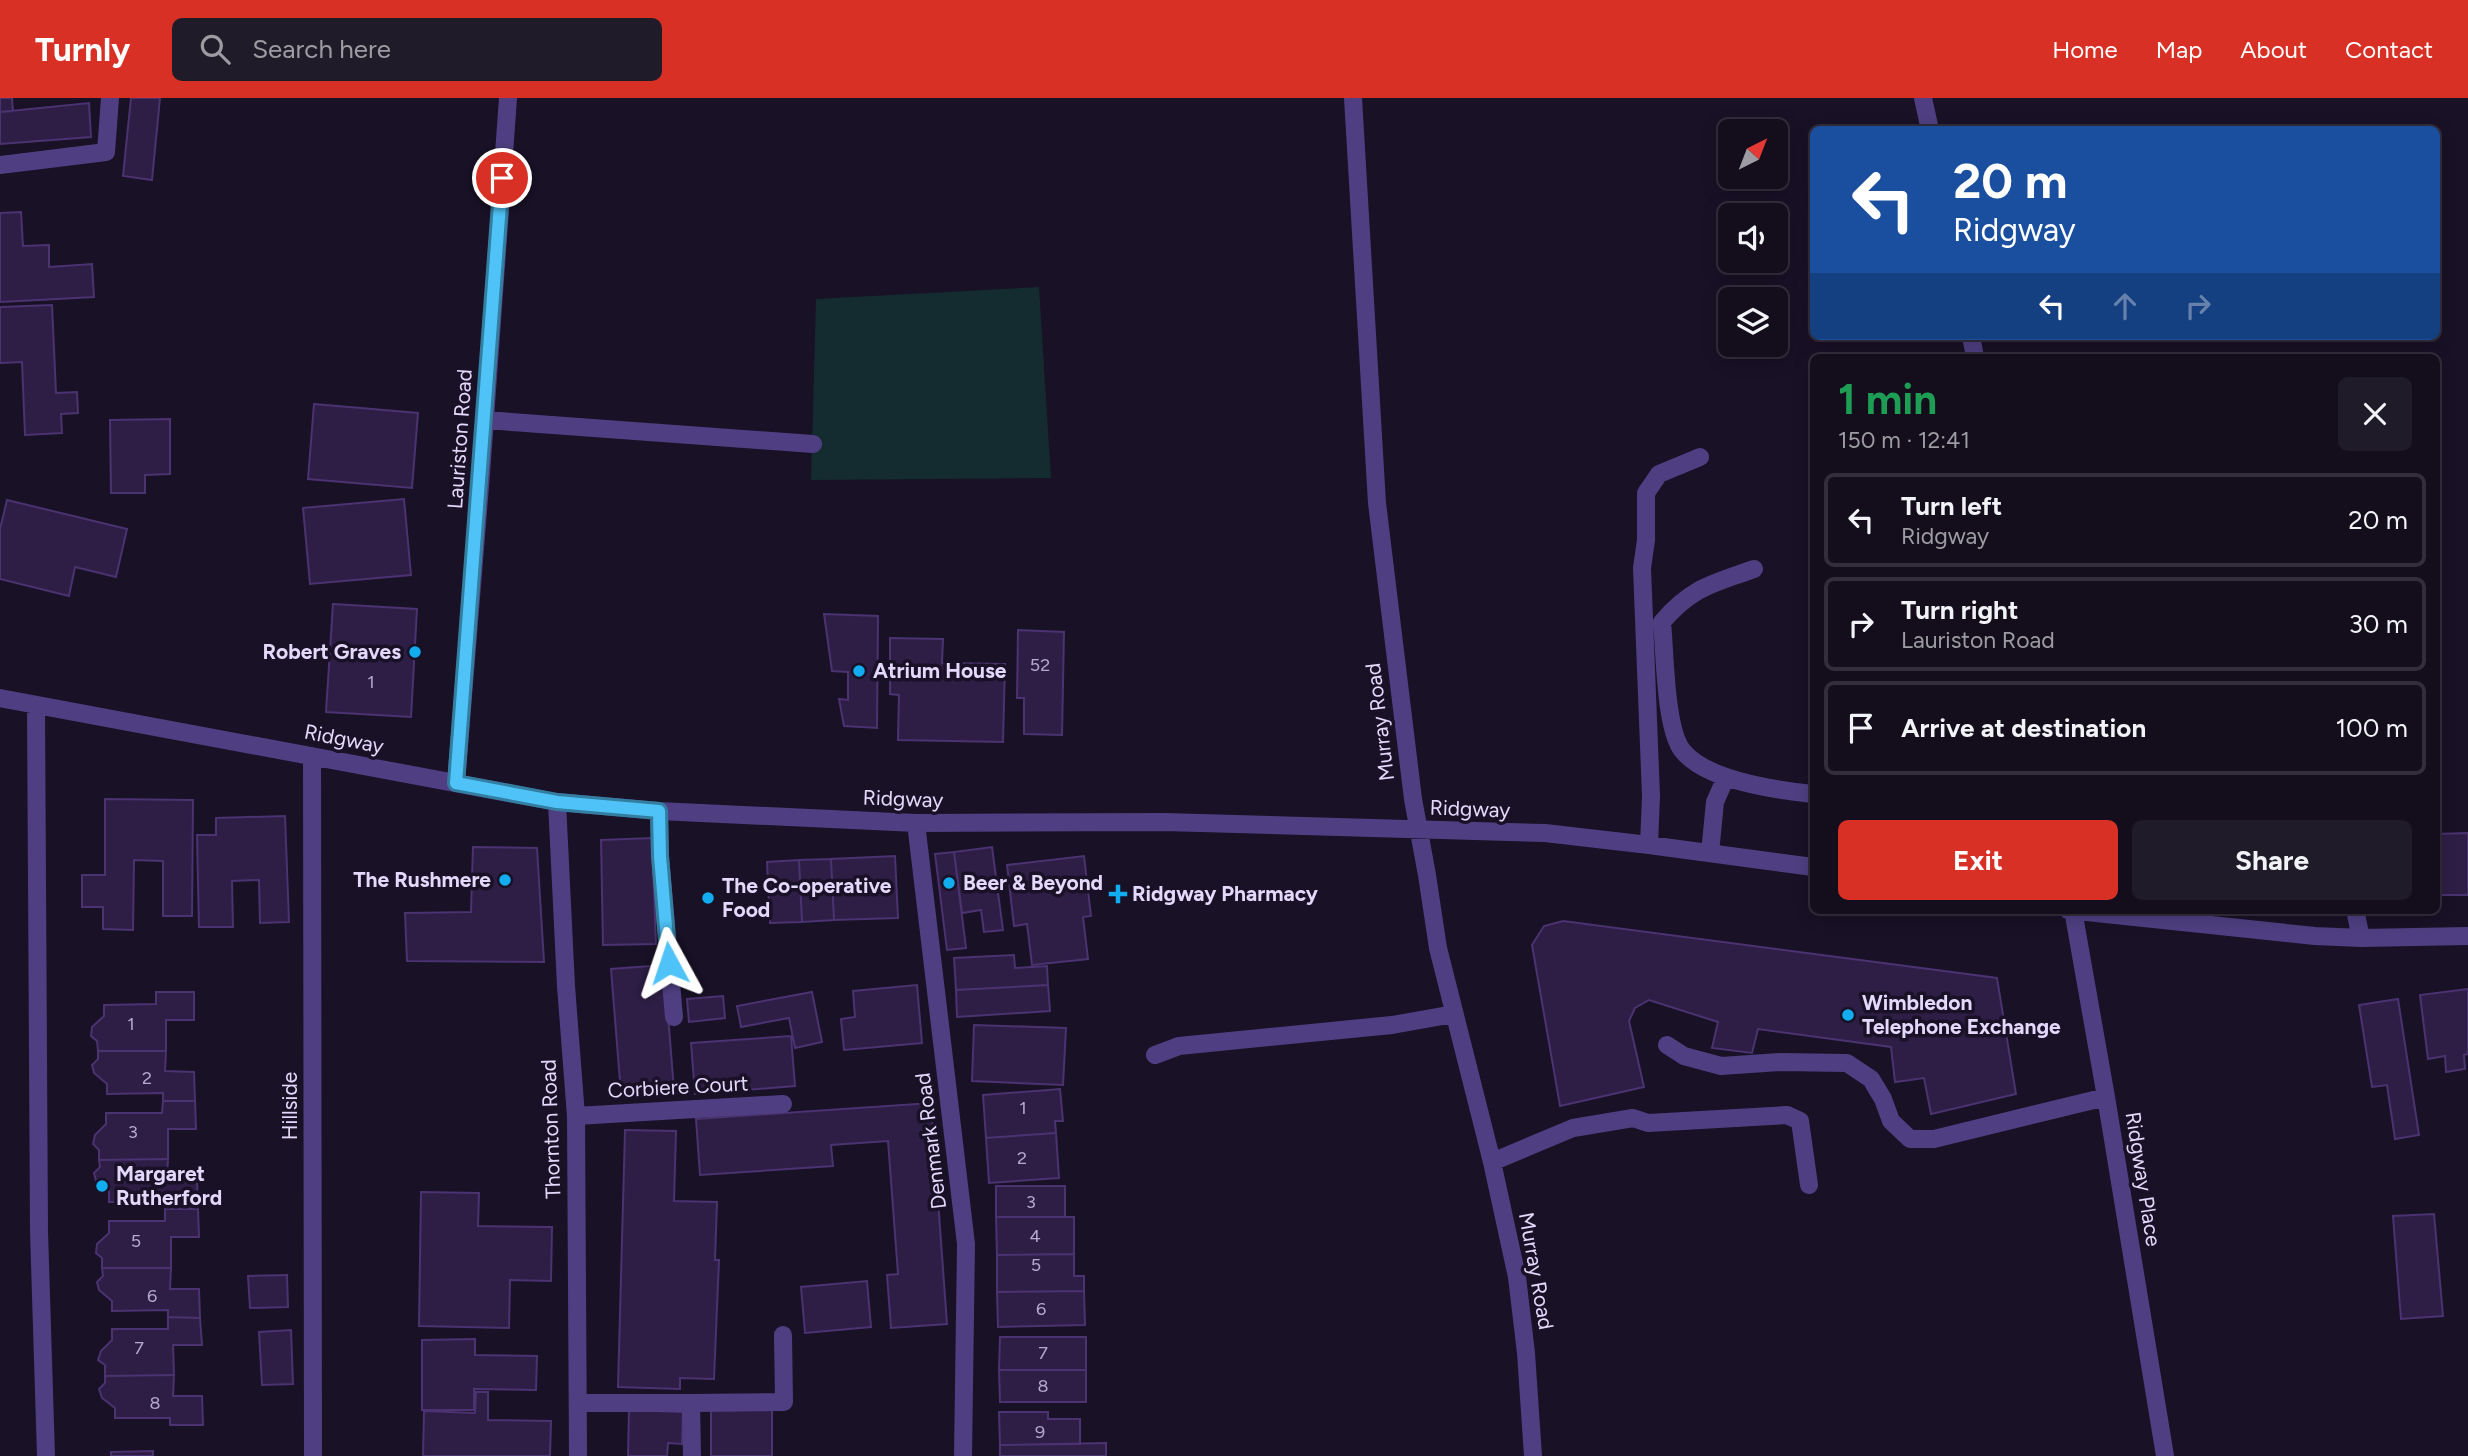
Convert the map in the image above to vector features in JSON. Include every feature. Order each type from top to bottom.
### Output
[{"type":"street","points":[[0,165],[106,152],[110,98]]},
{"type":"street","name":"Lauriston Road","points":[[456,783],[508,98]]},
{"type":"street","name":"Murray Road","points":[[1353,98],[1377,503],[1418,830],[1438,948],[1492,1162],[1517,1277],[1526,1353],[1533,1456]]},
{"type":"street","points":[[1923,98],[1929,126]]},
{"type":"street","points":[[485,420],[813,444]]},
{"type":"street","points":[[1648,845],[1651,796],[1642,568],[1646,540],[1646,494],[1659,474],[1700,457]]},
{"type":"street","points":[[1754,569],[1696,589],[1662,622],[1672,726],[1681,749],[1701,766],[1726,777],[1790,792],[1810,794]]},
{"type":"street","name":"Ridgway","points":[[0,698],[557,802],[659,811],[916,823],[1164,822],[1545,833],[1810,867]]},
{"type":"street","points":[[36,705],[39,1231],[46,1456]]},
{"type":"street","name":"Hillside","points":[[312,756],[313,1456]]},
{"type":"street","points":[[1710,853],[1715,802],[1726,777]]},
{"type":"street","name":"Thornton Road","points":[[557,802],[566,986],[576,1116],[578,1456]]},
{"type":"street","points":[[659,811],[660,856],[674,1017]]},
{"type":"street","name":"Denmark Road","points":[[916,823],[966,1244],[963,1456]]},
{"type":"street","name":"Ridgway Place","points":[[2072,914],[2106,1097],[2165,1456]]},
{"type":"street","points":[[2106,914],[2265,932],[2361,938],[2468,936]]},
{"type":"street","points":[[2356,914],[2361,938]]},
{"type":"street","points":[[1155,1055],[1179,1046],[1392,1025],[1454,1014]]},
{"type":"street","points":[[1667,1045],[1685,1056],[1721,1066],[1780,1062],[1847,1063],[1871,1079],[1883,1099],[1891,1122],[1910,1139],[1934,1139],[2106,1097]]},
{"type":"street","name":"Corbiere Court","points":[[576,1116],[783,1104]]},
{"type":"street","points":[[1492,1162],[1573,1128],[1633,1118],[1648,1123],[1787,1115],[1800,1121],[1809,1185]]},
{"type":"street","points":[[578,1403],[783,1402],[783,1335]]},
{"type":"street","points":[[691,1402],[692,1456]]},
{"type":"green space","points":[[1039,287],[1051,478],[811,480],[816,299]]},
{"type":"building","points":[[0,98],[12,98],[13,111],[0,112]]},
{"type":"building","points":[[131,98],[160,98],[152,180],[123,176]]},
{"type":"building","points":[[89,103],[91,137],[0,144],[0,112]]},
{"type":"building","points":[[21,212],[23,246],[49,245],[49,267],[92,264],[94,297],[0,302],[0,213]]},
{"type":"building","points":[[52,305],[56,393],[77,392],[78,413],[61,414],[62,433],[25,435],[22,362],[0,363],[0,307]]},
{"type":"building","points":[[314,404],[418,413],[412,488],[308,479]]},
{"type":"building","points":[[170,419],[170,474],[145,475],[145,493],[111,493],[110,420]]},
{"type":"building","points":[[404,499],[411,575],[310,584],[303,508]]},
{"type":"building","points":[[7,500],[127,529],[116,577],[75,567],[69,596],[0,579],[0,529]]},
{"type":"building","points":[[333,604],[417,609],[411,717],[326,712]]},
{"type":"building","name":"Atrium House","points":[[824,614],[878,616],[877,728],[844,726],[839,699],[848,700],[848,672],[832,671]]},
{"type":"building","points":[[1018,630],[1064,632],[1062,735],[1024,734],[1024,698],[1017,698]]},
{"type":"building","points":[[890,638],[943,639],[942,663],[1005,664],[1003,742],[898,740],[899,695],[890,694]]},
{"type":"building","points":[[105,799],[193,800],[192,916],[163,916],[163,861],[134,860],[133,930],[103,929],[103,907],[82,907],[82,875],[105,875]]},
{"type":"building","points":[[285,816],[289,922],[260,923],[259,880],[232,881],[233,927],[199,927],[197,835],[216,835],[216,818]]},
{"type":"building","points":[[2468,833],[2468,895],[2440,895],[2440,834]]},
{"type":"building","points":[[652,838],[656,944],[603,945],[601,840]]},
{"type":"building","name":"The Rushmere","points":[[473,847],[537,848],[544,962],[407,961],[405,913],[471,912]]},
{"type":"building","points":[[992,847],[1003,930],[984,932],[981,910],[962,913],[954,852]]},
{"type":"building","name":"Beer & Beyond","points":[[954,852],[966,948],[947,950],[935,854]]},
{"type":"building","points":[[895,856],[898,918],[834,920],[831,859]]},
{"type":"building","points":[[1084,856],[1091,916],[1083,917],[1088,959],[1032,965],[1027,924],[1014,926],[1007,865]]},
{"type":"building","points":[[831,859],[834,920],[802,922],[799,860]]},
{"type":"building","points":[[799,860],[802,922],[770,923],[767,862]]},
{"type":"building","name":"Wimbledon Telephone Exchange","points":[[1563,921],[1997,978],[2016,1094],[1931,1114],[1924,1078],[1895,1082],[1891,1047],[1758,1029],[1752,1053],[1712,1048],[1718,1022],[1649,1000],[1635,1008],[1629,1021],[1644,1087],[1560,1106],[1532,945],[1544,926]]},
{"type":"building","points":[[1014,955],[1015,968],[1047,966],[1048,985],[956,990],[954,958]]},
{"type":"building","points":[[664,965],[674,1090],[621,1094],[611,969]]},
{"type":"building","points":[[917,985],[922,1043],[844,1050],[841,1019],[855,1017],[853,991]]},
{"type":"building","points":[[1048,985],[1050,1011],[957,1017],[956,990]]},
{"type":"building","points":[[2468,989],[2468,1054],[2464,1055],[2465,1069],[2446,1072],[2445,1056],[2428,1059],[2420,995]]},
{"type":"building","points":[[156,992],[194,992],[194,1020],[166,1020],[166,1051],[98,1051],[97,1041],[91,1036],[92,1027],[104,1016],[104,1005],[156,1004]]},
{"type":"building","points":[[812,992],[822,1042],[795,1048],[789,1018],[741,1027],[737,1006]]},
{"type":"building","points":[[723,996],[725,1018],[689,1022],[687,999]]},
{"type":"building","points":[[2398,999],[2419,1135],[2395,1139],[2387,1085],[2372,1087],[2359,1005]]},
{"type":"building","points":[[974,1025],[1066,1028],[1063,1085],[972,1081]]},
{"type":"building","points":[[791,1036],[795,1086],[695,1094],[691,1043]]},
{"type":"building","points":[[98,1051],[166,1051],[165,1071],[194,1072],[195,1101],[163,1101],[163,1093],[107,1094],[107,1084],[94,1073],[92,1065],[98,1059]]},
{"type":"building","points":[[1060,1089],[1063,1121],[1055,1121],[1056,1133],[986,1138],[983,1095]]},
{"type":"building","points":[[163,1101],[195,1101],[196,1129],[168,1129],[168,1159],[99,1160],[99,1150],[93,1144],[95,1135],[106,1124],[106,1113],[162,1113]]},
{"type":"building","points":[[931,1103],[947,1324],[891,1328],[887,1275],[898,1274],[888,1141],[831,1145],[833,1166],[700,1175],[696,1119]]},
{"type":"building","points":[[625,1130],[676,1131],[674,1201],[717,1202],[715,1260],[719,1260],[714,1379],[680,1378],[680,1389],[618,1387]]},
{"type":"building","points":[[1056,1133],[1059,1178],[989,1183],[986,1138]]},
{"type":"building","points":[[168,1159],[167,1180],[197,1180],[198,1209],[165,1209],[165,1201],[109,1202],[109,1192],[96,1181],[94,1173],[100,1167],[99,1160]]},
{"type":"building","points":[[996,1186],[1065,1186],[1065,1217],[996,1217]]},
{"type":"building","points":[[421,1192],[479,1193],[478,1226],[552,1227],[551,1281],[510,1280],[509,1328],[419,1326]]},
{"type":"building","points":[[165,1209],[198,1209],[199,1237],[171,1237],[171,1268],[102,1268],[102,1258],[96,1253],[97,1244],[109,1233],[109,1221],[165,1221]]},
{"type":"building","points":[[2434,1214],[2443,1316],[2401,1319],[2393,1216]]},
{"type":"building","points":[[996,1217],[1074,1217],[1074,1254],[997,1255]]},
{"type":"building","points":[[1074,1254],[1074,1276],[1084,1276],[1084,1291],[997,1292],[997,1255]]},
{"type":"building","points":[[102,1268],[171,1268],[170,1289],[199,1289],[200,1318],[168,1317],[168,1310],[112,1311],[112,1301],[99,1290],[97,1282],[103,1276]]},
{"type":"building","points":[[287,1275],[288,1307],[250,1308],[248,1276]]},
{"type":"building","points":[[867,1281],[871,1327],[805,1333],[801,1287]]},
{"type":"building","points":[[1084,1291],[1085,1325],[998,1327],[997,1292]]},
{"type":"building","points":[[168,1317],[200,1318],[202,1345],[173,1345],[174,1375],[105,1376],[105,1365],[98,1360],[101,1351],[112,1340],[112,1329],[168,1329]]},
{"type":"building","points":[[291,1330],[293,1384],[262,1385],[259,1332]]},
{"type":"building","points":[[1000,1337],[1086,1337],[1086,1370],[999,1370]]},
{"type":"building","points":[[475,1339],[475,1355],[537,1356],[536,1390],[474,1389],[474,1410],[422,1410],[422,1340]]},
{"type":"building","points":[[999,1370],[1086,1370],[1086,1402],[1000,1402]]},
{"type":"building","points":[[174,1375],[173,1396],[202,1396],[203,1425],[170,1425],[170,1418],[115,1418],[115,1408],[102,1398],[99,1389],[105,1383],[105,1376]]},
{"type":"building","points":[[476,1392],[488,1392],[488,1420],[551,1421],[550,1456],[423,1456],[424,1411],[475,1413]]},
{"type":"building","points":[[711,1409],[772,1409],[772,1456],[711,1456]]},
{"type":"building","points":[[629,1410],[683,1412],[682,1444],[668,1443],[667,1456],[628,1456]]},
{"type":"building","points":[[999,1412],[1048,1412],[1048,1419],[1080,1419],[1080,1444],[1000,1445]]},
{"type":"building","points":[[1106,1443],[1106,1456],[1000,1456],[1000,1445]]},
{"type":"building","points":[[153,1451],[153,1456],[111,1456],[111,1452]]},
{"type":"place","name":"Robert Graves","points":[[415,652]]},
{"type":"place","name":"Atrium House","points":[[859,671]]},
{"type":"place","name":"The Rushmere","points":[[505,880]]},
{"type":"place","name":"Beer & Beyond","points":[[949,883]]},
{"type":"place","name":"Ridgway Pharmacy","points":[[1118,894]]},
{"type":"place","name":"The Co-operative Food","points":[[708,898]]},
{"type":"place","name":"Wimbledon Telephone Exchange","points":[[1848,1015]]},
{"type":"place","name":"Margaret Rutherford","points":[[102,1186]]},
{"type":"route","points":[[502,178],[456,783],[557,802],[659,811],[669,963]]}]
